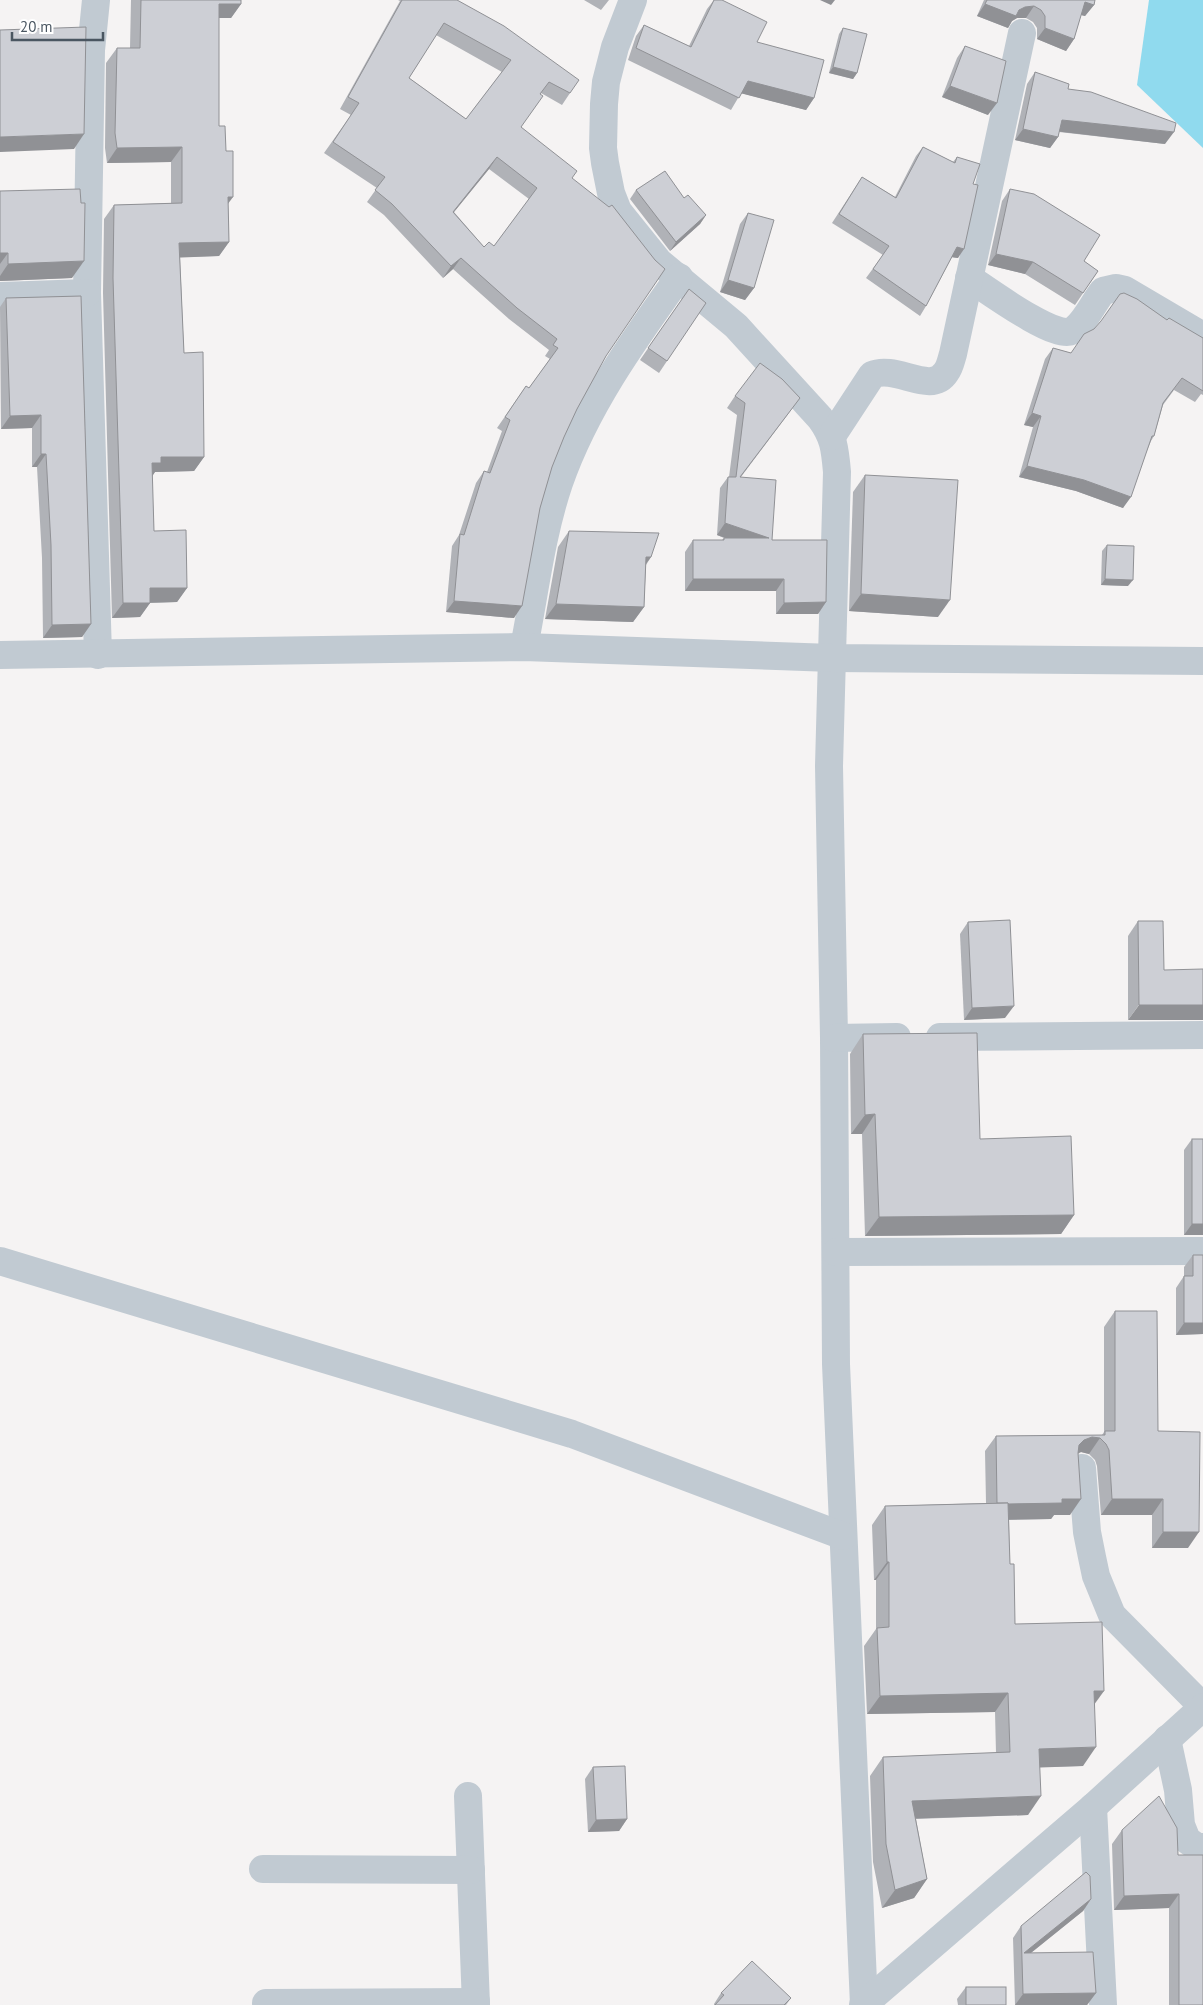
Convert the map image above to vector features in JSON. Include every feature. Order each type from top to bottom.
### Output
[{"type":"street","points":[[96,0],[91,50],[87,293],[98,655]]},
{"type":"street","points":[[633,0],[615,47],[606,82],[603,132],[604,162],[611,193],[618,211],[659,262],[736,326],[820,418],[832,436],[835,451],[837,472],[829,766],[834,1038],[836,1364],[864,2005]]},
{"type":"street","points":[[832,436],[872,375],[894,372],[925,382],[934,382],[947,372],[954,354],[1022,32]]},
{"type":"street","points":[[524,647],[544,541],[559,484],[571,454],[589,416],[622,360],[679,277]]},
{"type":"street","points":[[969,278],[1024,314],[1053,330],[1064,332],[1072,330],[1078,325],[1103,291],[1116,288],[1134,294],[1203,336]]},
{"type":"street","points":[[0,296],[87,293]]},
{"type":"street","points":[[0,655],[524,647],[832,658],[1203,661]]},
{"type":"street","points":[[834,1038],[1203,1034]]},
{"type":"street","points":[[836,1252],[1203,1251]]},
{"type":"street","points":[[0,1261],[572,1434],[843,1536]]},
{"type":"street","points":[[864,2005],[1093,1807],[1203,1707],[1112,1615],[1102,1593],[1092,1557],[1087,1532],[1082,1468]]},
{"type":"street","points":[[1167,1739],[1178,1790],[1181,1825],[1186,1840],[1197,1847],[1203,1847]]},
{"type":"street","points":[[266,2003],[476,2003],[468,1796]]},
{"type":"street","points":[[1093,1807],[1103,2005]]},
{"type":"street","points":[[263,1869],[471,1870]]},
{"type":"water","points":[[1149,0],[1203,0],[1203,148],[1137,85]]},
{"type":"building","points":[[141,0],[241,0],[241,4],[219,4],[219,126],[225,126],[226,151],[233,151],[233,197],[228,197],[229,242],[179,243],[184,353],[203,352],[204,457],[161,457],[161,463],[152,463],[154,531],[186,530],[187,588],[150,588],[150,603],[123,603],[113,278],[114,205],[182,203],[182,147],[117,148],[115,133],[117,48],[140,48]]},
{"type":"building","points":[[402,0],[457,0],[504,26],[579,80],[570,93],[549,82],[540,94],[543,96],[521,127],[577,171],[572,178],[609,207],[612,205],[655,260],[665,269],[606,356],[564,437],[552,467],[540,508],[522,606],[454,601],[460,534],[464,535],[484,471],[490,473],[510,420],[505,417],[526,386],[529,388],[558,348],[553,345],[557,339],[517,308],[461,258],[451,266],[392,204],[375,190],[385,177],[333,142],[359,103],[348,97]],"holes":[[[444,23],[511,60],[466,119],[409,78]],[[497,157],[537,188],[494,246],[489,242],[484,247],[453,212]]]},
{"type":"building","points":[[714,0],[722,0],[767,22],[757,42],[824,60],[814,98],[748,81],[739,98],[636,48],[644,25],[691,47]]},
{"type":"building","points":[[987,0],[1095,0],[1094,5],[1085,2],[1074,39],[1045,28],[1045,16],[1041,10],[1034,6],[1019,10],[1016,16],[985,4]]},
{"type":"building","points":[[86,27],[84,134],[0,137],[0,30]]},
{"type":"building","points":[[843,28],[867,34],[857,73],[833,67]]},
{"type":"building","points":[[965,46],[1006,61],[997,103],[950,86]]},
{"type":"building","points":[[1035,72],[1069,84],[1068,89],[1091,92],[1176,123],[1174,132],[1062,120],[1058,137],[1023,129]]},
{"type":"building","points":[[923,147],[955,163],[957,157],[980,164],[973,184],[978,185],[964,249],[957,247],[926,306],[873,269],[889,246],[839,214],[862,177],[896,198]]},
{"type":"building","points":[[665,171],[684,198],[688,195],[706,215],[676,242],[636,190]]},
{"type":"building","points":[[80,189],[81,203],[85,203],[84,261],[8,264],[8,253],[0,253],[0,191]]},
{"type":"building","points":[[1010,189],[1034,194],[1100,235],[1084,261],[1098,271],[1083,293],[1033,262],[996,254]]},
{"type":"building","points":[[748,213],[774,220],[754,288],[728,280]]},
{"type":"building","points":[[689,289],[706,303],[667,361],[648,348]]},
{"type":"building","points":[[1124,293],[1137,299],[1167,320],[1169,318],[1203,338],[1203,391],[1182,378],[1163,403],[1154,436],[1152,436],[1131,497],[1084,480],[1027,466],[1041,416],[1032,413],[1053,348],[1071,353],[1084,334],[1094,329],[1120,294]]},
{"type":"building","points":[[81,296],[91,624],[52,625],[51,545],[46,454],[41,454],[41,415],[10,416],[6,298]]},
{"type":"building","points":[[760,363],[782,379],[800,398],[740,477],[776,480],[772,540],[827,540],[826,602],[784,603],[784,579],[693,579],[693,540],[769,538],[725,523],[728,477],[736,477],[745,403],[735,396]]},
{"type":"building","points":[[865,475],[958,480],[950,600],[861,594]]},
{"type":"building","points":[[569,531],[659,533],[651,557],[646,557],[644,607],[556,604]]},
{"type":"building","points":[[1107,545],[1134,546],[1133,580],[1105,579]]},
{"type":"building","points":[[1010,920],[1014,1006],[972,1008],[968,922]]},
{"type":"building","points":[[1138,921],[1163,921],[1164,970],[1203,969],[1203,1005],[1139,1005]]},
{"type":"building","points":[[977,1033],[980,1139],[1071,1136],[1074,1215],[879,1217],[875,1114],[865,1115],[863,1034]]},
{"type":"building","points":[[1192,1139],[1203,1139],[1203,1224],[1192,1224]]},
{"type":"building","points":[[1193,1255],[1203,1255],[1203,1323],[1184,1323],[1184,1276],[1193,1276]]},
{"type":"building","points":[[1115,1311],[1157,1311],[1158,1431],[1200,1432],[1199,1532],[1163,1532],[1163,1499],[1112,1499],[1109,1450],[1100,1438],[1092,1437],[1084,1440],[1079,1445],[1081,1499],[1062,1499],[1062,1503],[997,1503],[996,1436],[1105,1435],[1105,1431],[1115,1431]]},
{"type":"building","points":[[1008,1503],[1010,1564],[1014,1564],[1015,1624],[1102,1622],[1104,1691],[1094,1691],[1096,1747],[1039,1749],[1041,1796],[912,1801],[927,1879],[895,1890],[886,1844],[883,1757],[1010,1752],[1008,1693],[880,1696],[877,1628],[889,1627],[889,1562],[887,1562],[885,1506]]},
{"type":"building","points":[[625,1766],[627,1819],[596,1820],[593,1767]]},
{"type":"building","points":[[1159,1796],[1177,1828],[1178,1855],[1203,1855],[1203,2005],[1179,2005],[1179,1894],[1124,1896],[1122,1830]]},
{"type":"building","points":[[1086,1872],[1090,1876],[1091,1899],[1024,1953],[1093,1952],[1096,1993],[1023,1994],[1021,1926]]},
{"type":"building","points":[[752,1961],[791,1998],[784,2005],[715,2005],[724,1995],[721,1993]]},
{"type":"building","points":[[966,1987],[1006,1987],[1006,2005],[966,2005]]}]
